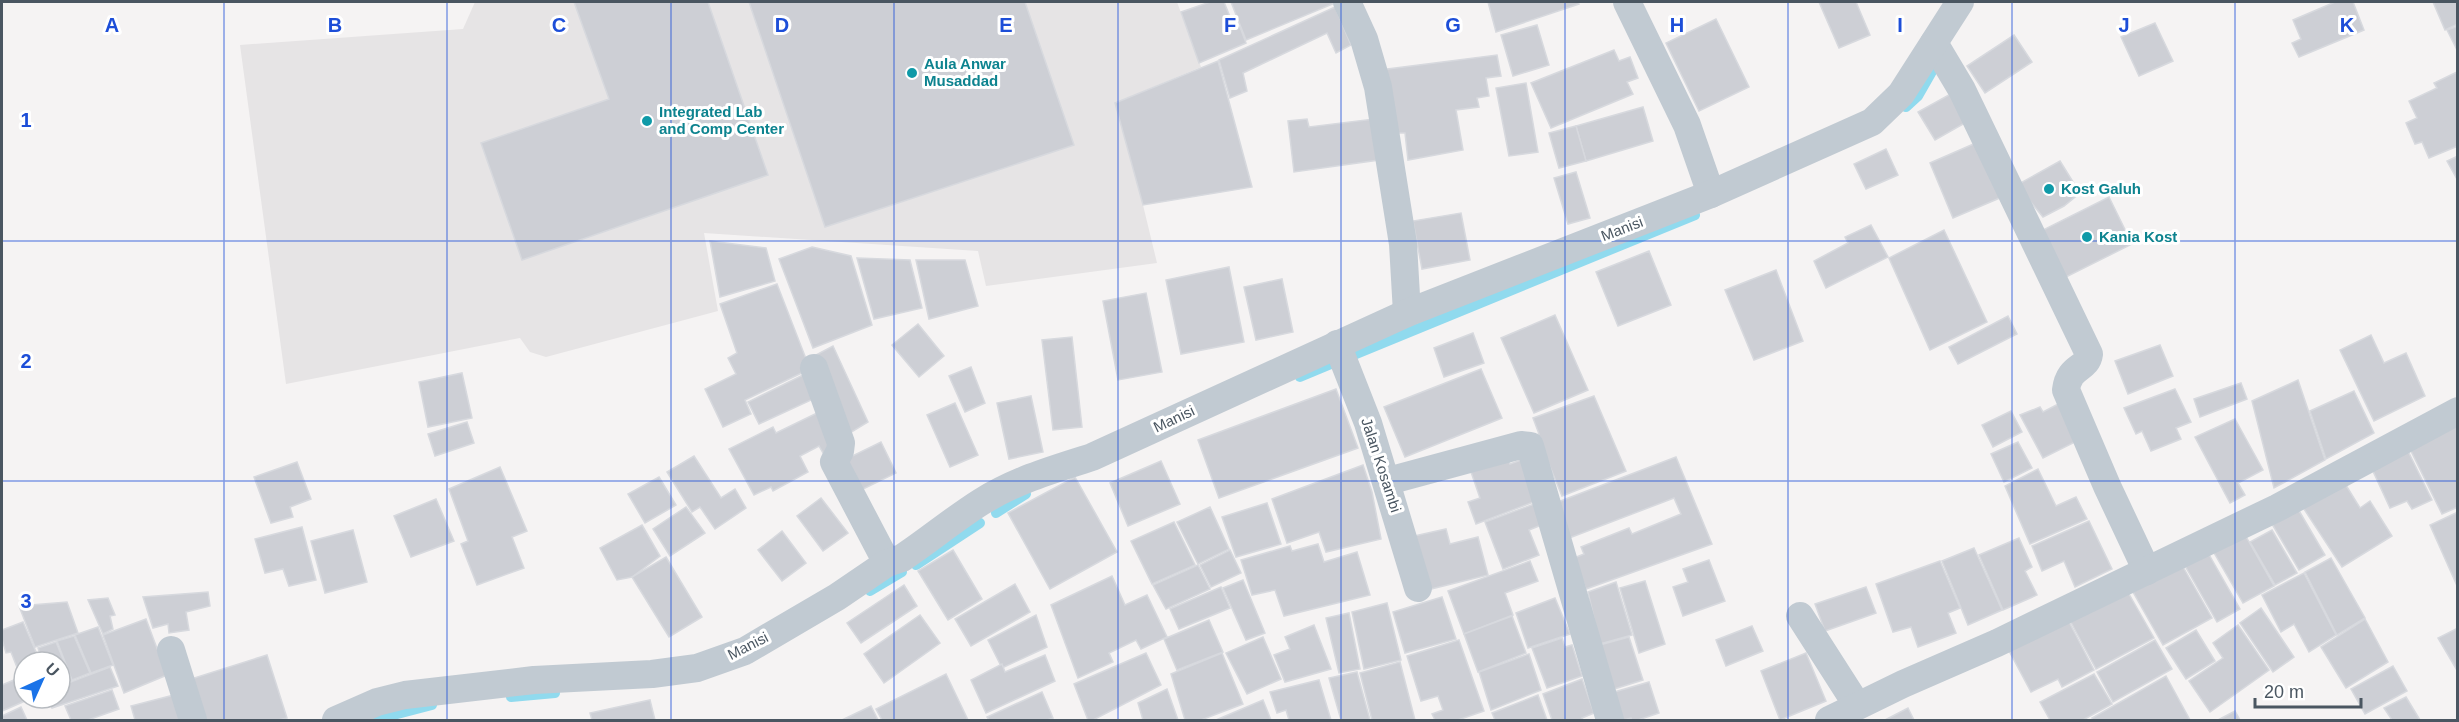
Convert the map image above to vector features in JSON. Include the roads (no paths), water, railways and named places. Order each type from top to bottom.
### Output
[{"type":"street","points":[[1347,2],[1364,39],[1378,87],[1403,244],[1407,313]]},
{"type":"street","points":[[1627,2],[1687,125],[1711,194]]},
{"type":"street","name":"Manisi","points":[[336,720],[377,702],[405,695],[534,680],[652,674],[697,668],[745,651],[837,597],[887,563],[902,558],[982,502],[1020,482],[1101,453],[1407,313],[1711,194],[1872,122],[1901,94],[1960,2]]},
{"type":"street","points":[[1934,43],[1962,90],[2089,354],[2086,363],[2070,374],[2066,390],[2147,571]]},
{"type":"street","name":"Jalan Kosambi","points":[[1337,344],[1388,481],[1418,588]]},
{"type":"street","points":[[814,368],[841,443],[840,451],[834,462],[887,563]]},
{"type":"street","points":[[1829,720],[1857,705],[1997,643],[2277,508],[2457,411]]},
{"type":"street","points":[[1388,481],[1521,445],[1530,446],[1610,720]]},
{"type":"street","points":[[1800,616],[1857,705]]},
{"type":"street","points":[[171,650],[193,720]]},
{"type":"waterway","points":[[1906,107],[1918,96],[1934,68]]},
{"type":"waterway","points":[[1351,356],[1695,215]]},
{"type":"waterway","points":[[1300,377],[1336,362]]},
{"type":"waterway","points":[[996,513],[1026,494]]},
{"type":"waterway","points":[[916,565],[980,523]]},
{"type":"waterway","points":[[870,591],[902,572]]},
{"type":"waterway","points":[[511,697],[555,693]]},
{"type":"waterway","points":[[374,720],[432,705]]},
{"type":"place","name":"Aula Anwar Musaddad","points":[[912,73]]},
{"type":"place","name":"Integrated Lab and Comp Center","points":[[647,121]]},
{"type":"place","name":"Kost Galuh","points":[[2049,189]]},
{"type":"place","name":"Kania Kost","points":[[2087,237]]}]
